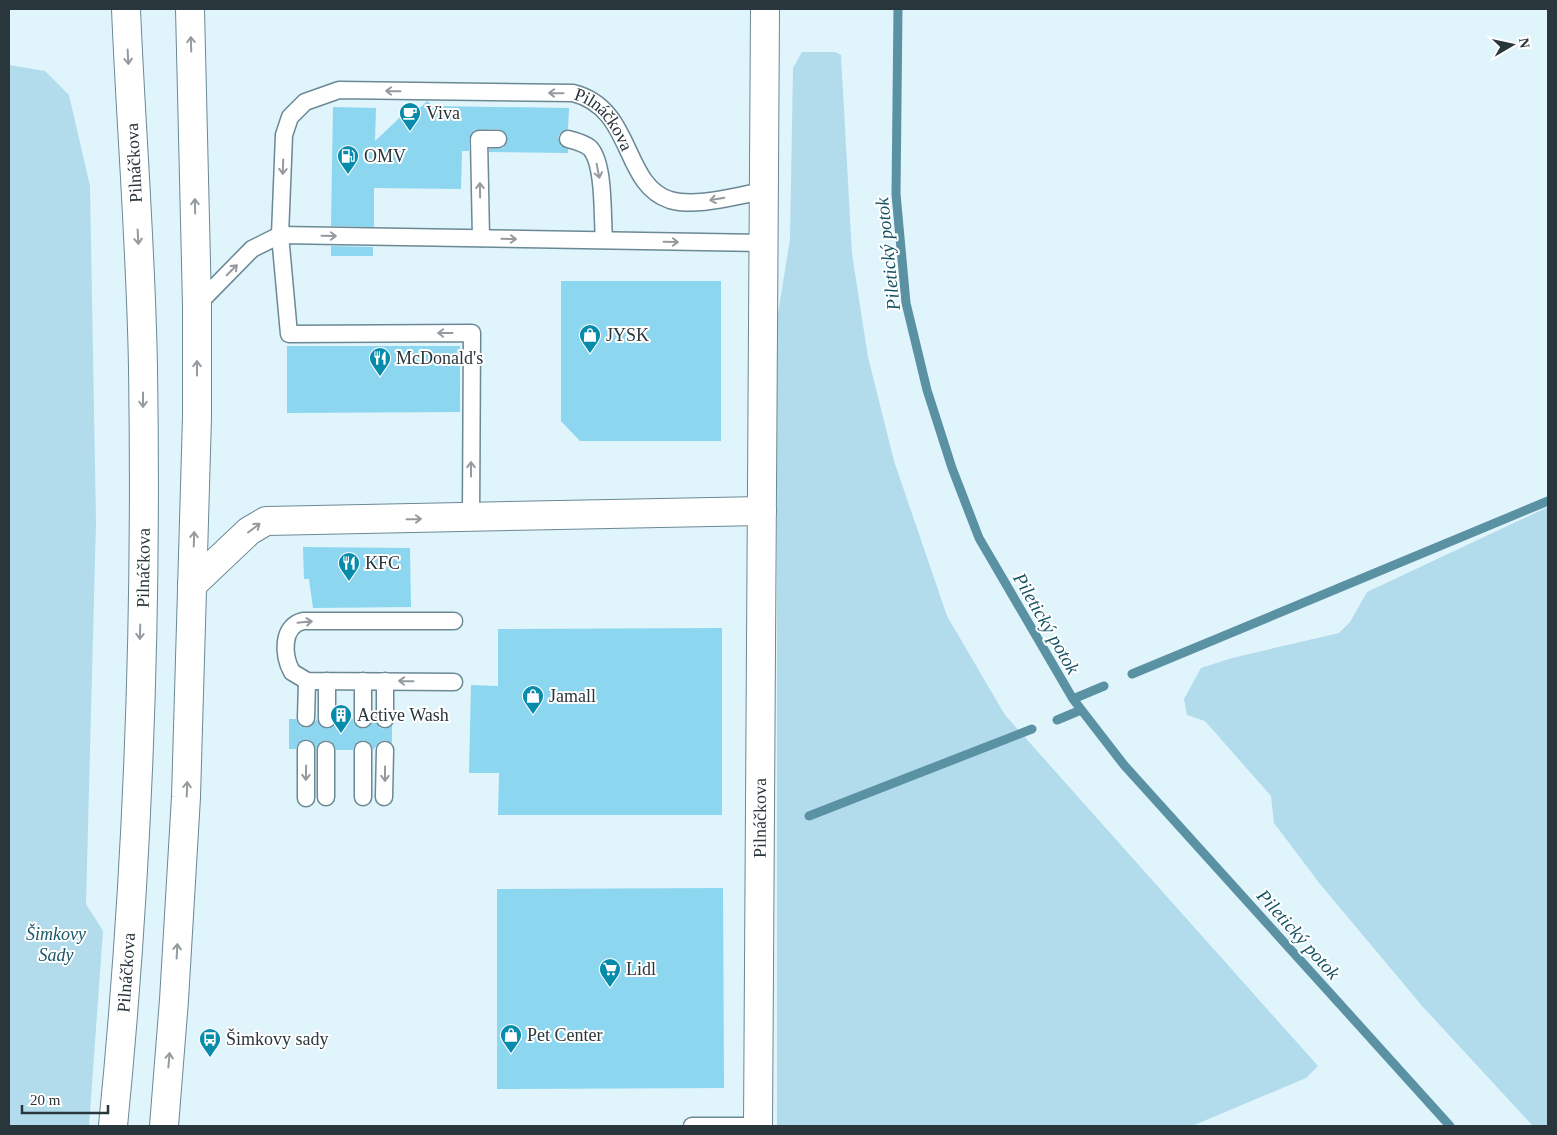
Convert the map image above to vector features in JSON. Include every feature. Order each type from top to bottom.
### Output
[{"type":"main road","name":"Pilnáčkova","points":[[113,1126],[129,914],[136,770],[144,480],[140,290],[126,9]]},
{"type":"main road","points":[[164,1126],[174,1000],[186,797],[192,585],[197,304],[190,9]]},
{"type":"main road","name":"Pilnáčkova","points":[[758,1126],[765,9]]},
{"type":"main road","points":[[192,585],[249,531],[266,521],[762,511]]},
{"type":"lane","name":"Pilnáčkova","points":[[463,518],[472,333],[289,334],[280,235],[284,135],[290,117],[304,102],[339,90],[573,93],[585,96],[598,104],[608,114],[643,178],[654,191],[669,200],[684,202],[706,200],[765,190]]},
{"type":"lane","points":[[481,238],[479,140],[498,139]]},
{"type":"lane","points":[[568,139],[589,147],[595,156],[600,173],[604,240]]},
{"type":"lane","points":[[197,304],[252,249],[280,235],[763,243]]},
{"type":"lane","points":[[454,621],[298,622],[290,629],[285,654],[292,672],[306,681],[454,682]]},
{"type":"lane","points":[[306,681],[306,718]]},
{"type":"lane","points":[[327,681],[327,719]]},
{"type":"lane","points":[[363,681],[363,719]]},
{"type":"lane","points":[[385,681],[385,719]]},
{"type":"lane","points":[[306,749],[306,798]]},
{"type":"lane","points":[[326,750],[326,798]]},
{"type":"lane","points":[[362,797],[363,750]]},
{"type":"lane","points":[[384,797],[385,750]]},
{"type":"lane","points":[[692,1126],[758,1126]]},
{"type":"green space","points":[[802,52],[835,52],[841,55],[852,254],[868,357],[894,461],[947,616],[1005,715],[1318,1066],[1306,1078],[1192,1126],[777,1126],[777,320],[790,239],[793,68]]},
{"type":"green space","name":"Šimkovy Sady","points":[[9,65],[45,71],[69,95],[90,186],[96,522],[86,904],[103,931],[89,1126],[9,1126]]},
{"type":"green space","points":[[1548,507],[1548,1126],[1533,1126],[1423,1007],[1320,884],[1274,823],[1271,796],[1205,721],[1187,715],[1184,699],[1201,668],[1232,658],[1339,633],[1350,622],[1367,592]]},
{"type":"building","points":[[427,101],[433,106],[569,108],[568,129],[561,132],[558,137],[561,146],[568,149],[568,153],[489,152],[489,149],[503,148],[506,144],[506,134],[498,129],[474,130],[469,139],[469,151],[462,151],[461,189],[374,188],[374,227],[331,226],[333,107],[376,108],[375,141],[411,107],[421,107]]},
{"type":"building","points":[[331,246],[373,247],[373,256],[331,256]]},
{"type":"building","points":[[561,281],[721,281],[721,441],[580,441],[561,421]]},
{"type":"building","points":[[287,346],[460,346],[460,412],[287,413]]},
{"type":"building","points":[[303,547],[410,548],[411,607],[313,608],[309,579],[304,579]]},
{"type":"building","points":[[722,628],[722,815],[498,815],[499,773],[469,773],[471,685],[498,686],[498,629]]},
{"type":"building","name":"Active Wash","points":[[289,719],[296,719],[300,726],[306,728],[311,726],[317,719],[319,724],[327,729],[332,727],[337,719],[353,719],[355,724],[363,729],[368,727],[375,719],[380,728],[385,729],[392,725],[392,743],[386,740],[381,741],[373,750],[368,742],[363,740],[355,745],[353,750],[336,750],[331,742],[326,740],[321,742],[316,750],[311,741],[306,739],[298,744],[296,749],[289,749]]},
{"type":"building","name":"Lidl","points":[[723,888],[724,1088],[497,1089],[497,889]]},
{"type":"waterway","name":"Piletický potok","points":[[898,9],[896,194],[906,303],[927,390],[952,468],[979,538],[1073,699],[1124,765],[1450,1126]]},
{"type":"waterway","points":[[1132,674],[1548,501]]},
{"type":"waterway","points":[[1073,699],[1104,686]]},
{"type":"waterway","points":[[1057,720],[1081,710]]},
{"type":"waterway","points":[[809,816],[1032,729]]},
{"type":"place","name":"Viva","points":[[410,132]]},
{"type":"place","name":"OMV","points":[[348,175]]},
{"type":"place","name":"JYSK","points":[[590,354]]},
{"type":"place","name":"McDonald's","points":[[380,377]]},
{"type":"place","name":"KFC","points":[[349,582]]},
{"type":"place","name":"Jamall","points":[[533,715]]},
{"type":"place","name":"Active Wash","points":[[341,734]]},
{"type":"place","name":"Lidl","points":[[610,988]]},
{"type":"place","name":"Pet Center","points":[[511,1054]]},
{"type":"place","name":"Šimkovy sady","points":[[210,1058]]}]
